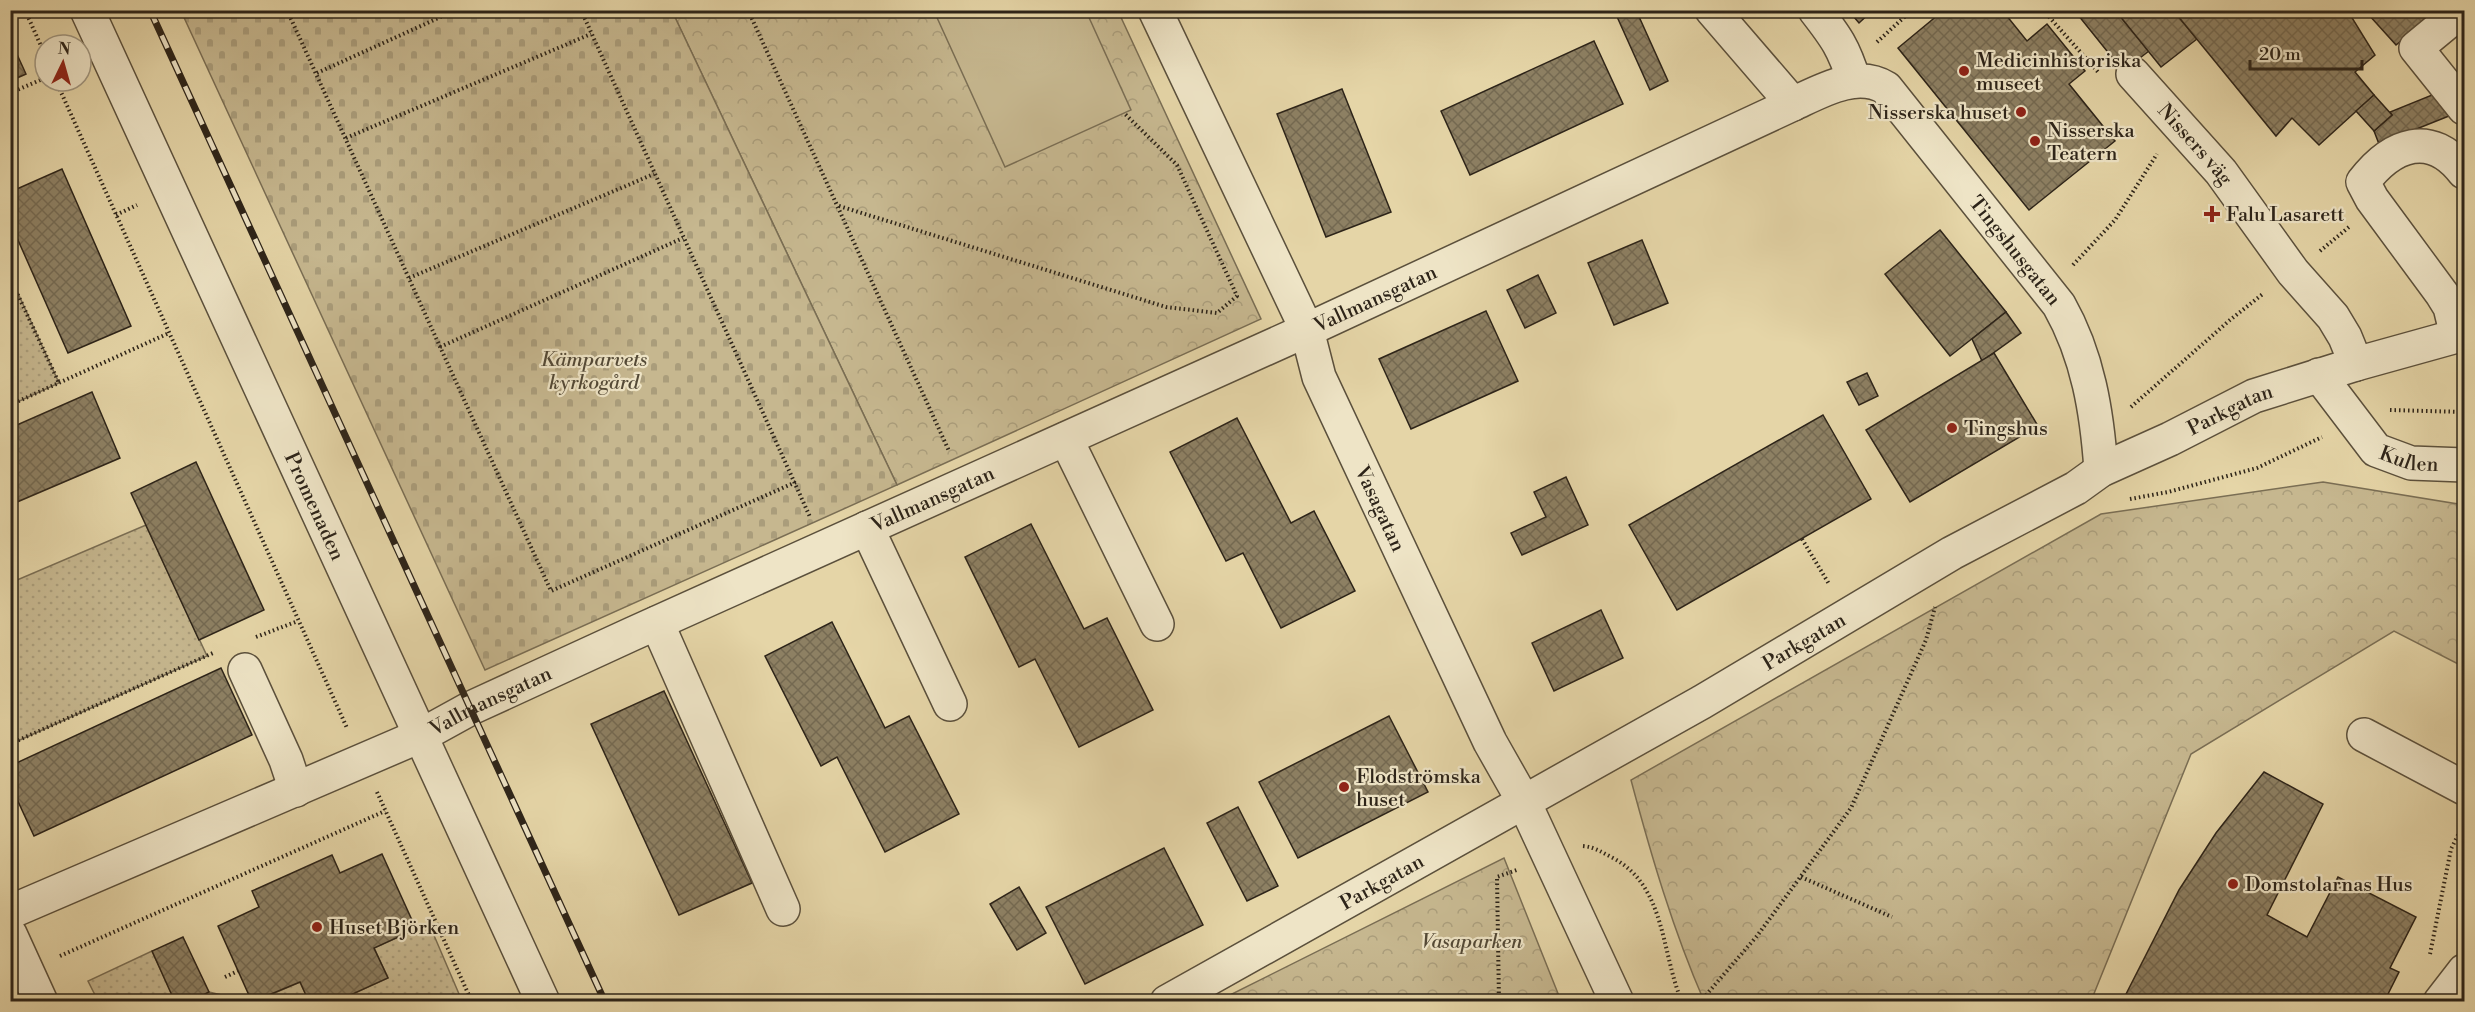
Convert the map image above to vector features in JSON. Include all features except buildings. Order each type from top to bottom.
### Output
[{"type":"street","name":"Promenaden","points":[[87,10],[543,1002]]},
{"type":"street","name":"Vasagatan","points":[[1155,10],[1307,330],[1319,377],[1490,742],[1524,802],[1617,1002]]},
{"type":"street","points":[[1712,10],[1793,104]]},
{"type":"street","points":[[1815,10],[1836,36],[1845,52],[1852,74]]},
{"type":"street","points":[[2462,10],[2416,48],[2463,104]]},
{"type":"street","name":"Vallmansgatan","points":[[10,912],[422,735],[471,708],[1307,330],[1830,87],[1852,74]]},
{"type":"street","name":"Tingshusgatan","points":[[1852,74],[1886,88],[2049,292],[2068,321],[2083,354],[2099,435],[2101,470]]},
{"type":"street","name":"Nissers väg","points":[[2133,74],[2227,180],[2293,272],[2333,317],[2345,336],[2356,364]]},
{"type":"street","points":[[2461,335],[2442,294],[2372,199],[2363,182],[2376,165],[2411,145],[2436,148],[2453,158],[2464,172]]},
{"type":"street","name":"Parkgatan","points":[[1167,1002],[1752,673],[1952,553],[2076,488],[2101,470],[2170,439],[2254,396],[2356,364],[2461,335]]},
{"type":"street","name":"Kullen","points":[[2319,375],[2376,450],[2410,463],[2464,465]]},
{"type":"street","points":[[1066,439],[1157,624]]},
{"type":"street","points":[[867,528],[950,704]]},
{"type":"street","points":[[657,623],[783,909]]},
{"type":"street","points":[[246,655],[296,790]]},
{"type":"street","points":[[2364,735],[2464,788]]},
{"type":"street","points":[[10,934],[41,1002]]},
{"type":"street","points":[[2440,1002],[2464,971]]},
{"type":"path","points":[[25,10],[35,33]]},
{"type":"path","points":[[287,10],[551,591],[796,482]]},
{"type":"path","points":[[316,73],[447,12],[456,10]]},
{"type":"path","points":[[580,10],[796,482],[822,548]]},
{"type":"path","points":[[748,10],[964,484]]},
{"type":"path","points":[[1852,74],[1912,10]]},
{"type":"path","points":[[2043,10],[2109,85],[2133,74]]},
{"type":"path","points":[[346,138],[591,34]]},
{"type":"path","points":[[10,93],[33,83]]},
{"type":"path","points":[[61,93],[472,1002]]},
{"type":"path","points":[[838,206],[1166,307],[1217,313],[1237,296],[1177,165],[1124,114]]},
{"type":"path","points":[[2049,292],[2115,220],[2177,123]]},
{"type":"path","points":[[409,278],[654,174]]},
{"type":"path","points":[[2328,247],[2349,228]]},
{"type":"path","points":[[440,347],[683,238]]},
{"type":"path","points":[[2099,435],[2230,320],[2293,272]]},
{"type":"path","points":[[10,278],[59,383]]},
{"type":"path","points":[[10,405],[169,333]]},
{"type":"path","points":[[2122,500],[2168,492],[2257,468],[2386,410],[2464,412]]},
{"type":"path","points":[[1802,539],[1829,585]]},
{"type":"path","points":[[1700,1002],[1757,936],[1851,808],[1926,640],[1935,606]]},
{"type":"path","points":[[246,655],[298,621]]},
{"type":"path","points":[[10,744],[217,651]]},
{"type":"path","points":[[55,959],[385,811]]},
{"type":"path","points":[[2430,954],[2451,849],[2464,824]]},
{"type":"path","points":[[1580,846],[1592,847],[1624,864],[1643,882],[1654,902],[1672,980],[1682,1002]]},
{"type":"path","points":[[1499,1002],[1497,877],[1551,860]]},
{"type":"path","points":[[1801,877],[1892,917]]},
{"type":"path","points":[[225,977],[238,971]]},
{"type":"green space","name":"Kämparvets kyrkogård","points":[[181,11],[672,11],[897,485],[485,670]]},
{"type":"green space","points":[[672,11],[1118,11],[1261,319],[897,485]]},
{"type":"green space","points":[[934,11],[1086,11],[1131,110],[1005,167]]},
{"type":"green space","points":[[11,278],[59,383],[10,405]]},
{"type":"green space","points":[[2323,482],[2464,505],[2464,667],[2394,631],[2191,754],[2091,1001],[1704,1001],[1663,892],[1631,780],[2101,514]]},
{"type":"green space","points":[[146,525],[207,656],[11,744],[10,583]]},
{"type":"green space","name":"Vasaparken","points":[[1504,858],[1561,1001],[1218,1001]]},
{"type":"green space","points":[[430,926],[462,1001],[335,1002],[388,978],[374,948],[416,929]]},
{"type":"green space","points":[[152,951],[175,1001],[98,1001],[88,981]]},
{"type":"green space","points":[[300,982],[309,1001],[256,1001]]},
{"type":"green space","points":[[209,992],[246,1001],[189,1002]]},
{"type":"railway","points":[[150,10],[605,1002]]},
{"type":"place","name":"Medicinhistoriska museet","points":[[1964,71]]},
{"type":"place","name":"Nisserska huset","points":[[2021,112]]},
{"type":"place","name":"Nisserska Teatern","points":[[2035,141]]},
{"type":"place","name":"Falu Lasarett","points":[[2212,214]]},
{"type":"place","name":"Tingshus","points":[[1952,428]]},
{"type":"place","name":"Flodströmska huset","points":[[1344,787]]},
{"type":"place","name":"Domstolarnas Hus","points":[[2233,884]]},
{"type":"place","name":"Huset Björken","points":[[317,927]]}]
